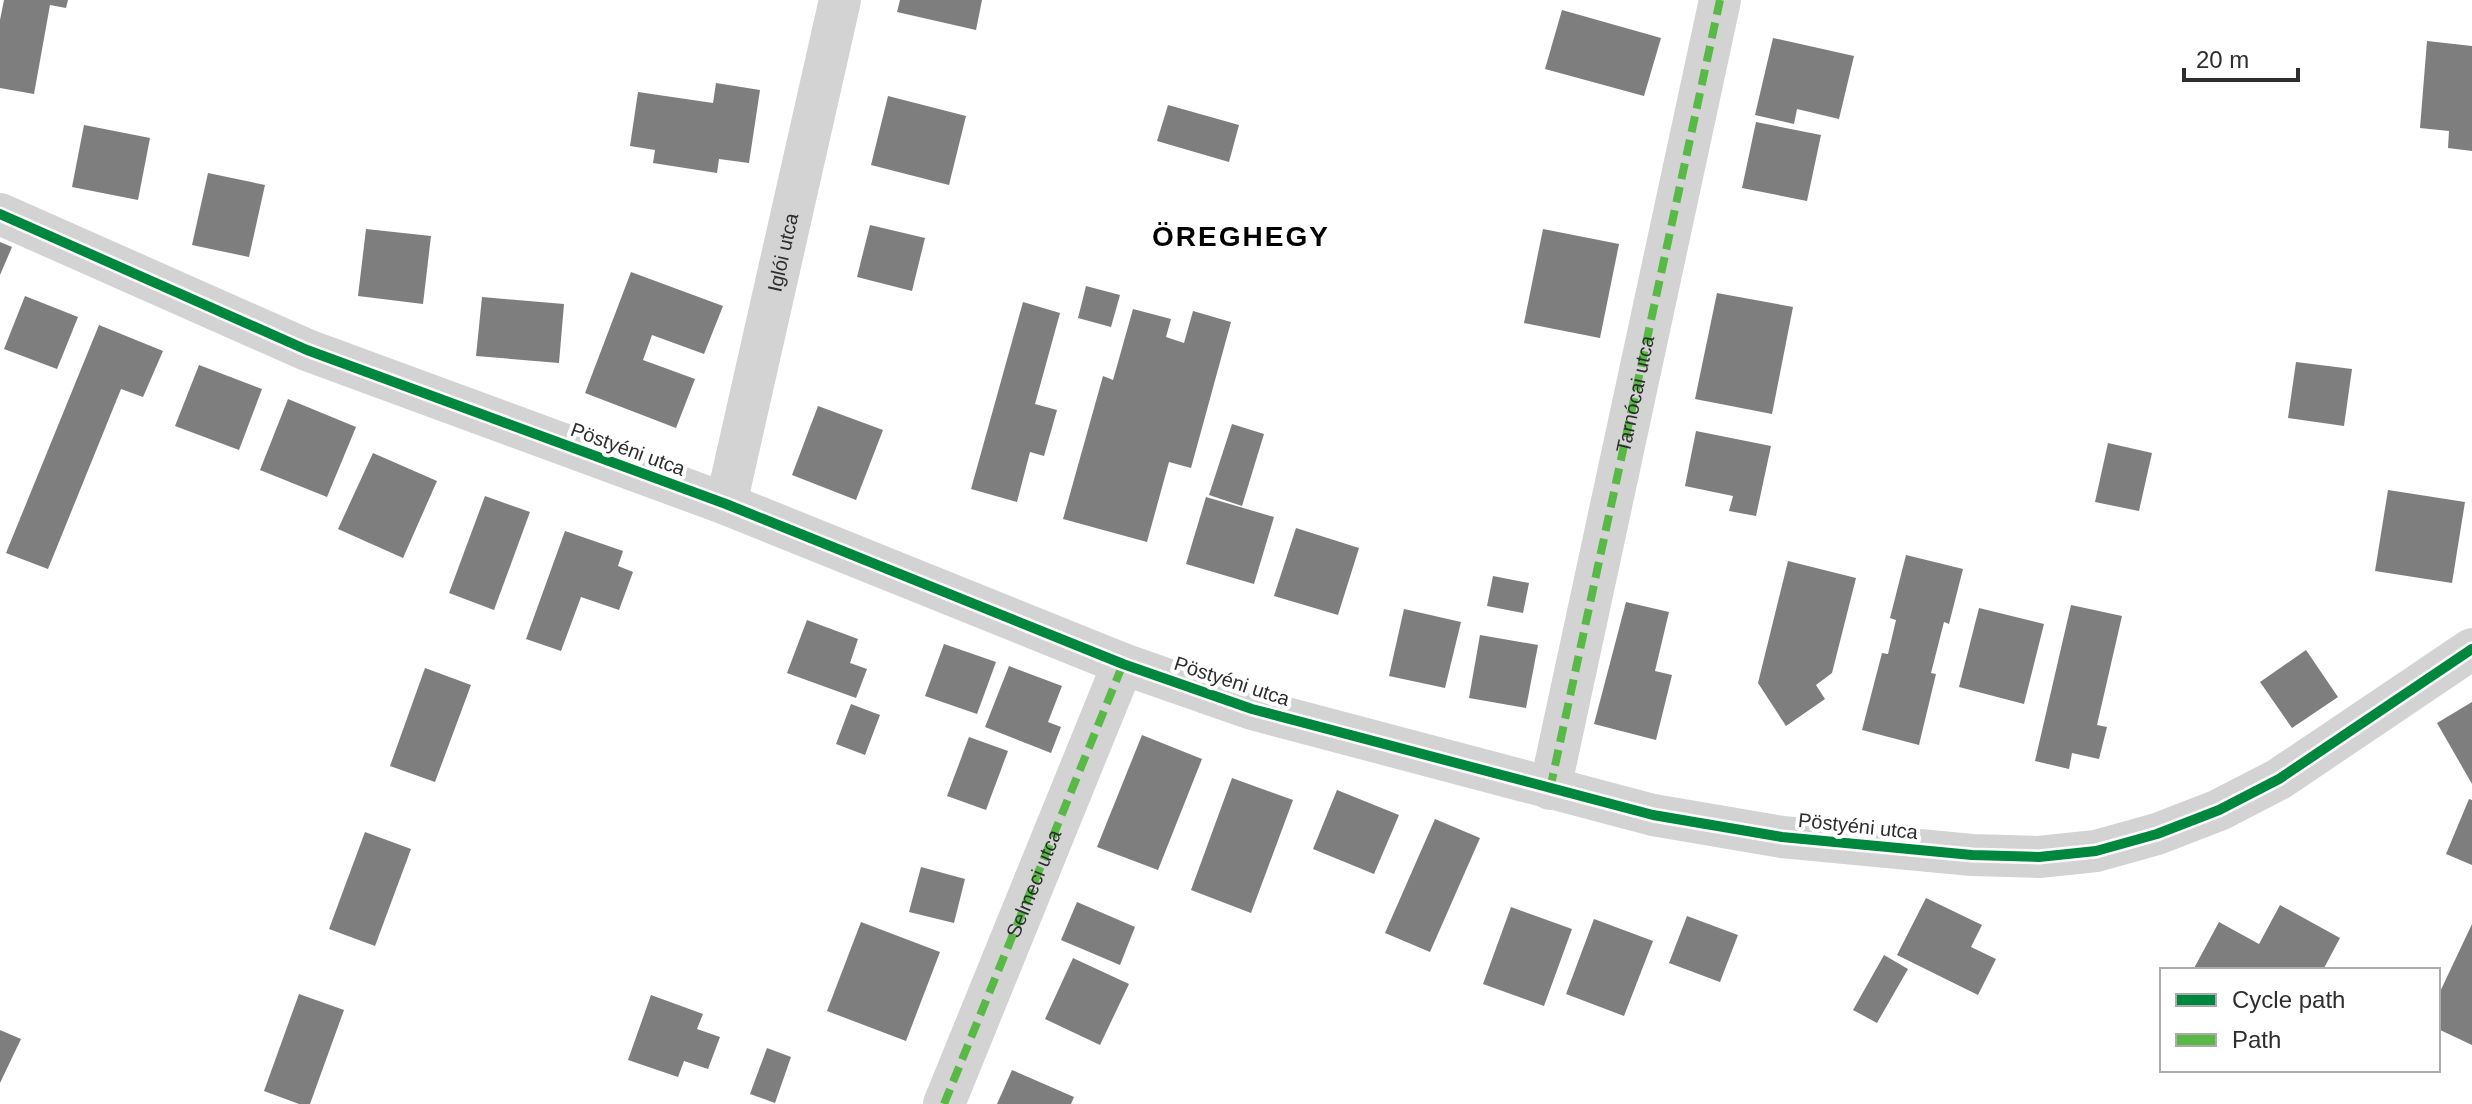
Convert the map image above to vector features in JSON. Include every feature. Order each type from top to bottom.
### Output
[{"type":"street","name":"Iglói utca","points":[[726,504],[840,0]]},
{"type":"street","name":"Tarnócai utca","points":[[1550,789],[1674,202],[1720,0]]},
{"type":"street","name":"Pöstyéni utca","points":[[0,214],[307,350],[726,504],[1123,664],[1252,709],[1653,815],[1782,837],[1972,855],[2039,857],[2096,851],[2157,834],[2219,810],[2279,779],[2472,649]]},
{"type":"street","name":"Selmeci utca","points":[[944,1104],[1123,664]]},
{"type":"building","points":[[4,0],[68,0],[66,8],[50,5],[34,94],[0,88],[0,20]]},
{"type":"building","points":[[900,0],[982,0],[976,30],[897,12]]},
{"type":"building","points":[[1562,10],[1661,38],[1644,96],[1545,69]]},
{"type":"building","points":[[1773,38],[1854,56],[1839,119],[1797,109],[1794,124],[1755,115]]},
{"type":"building","points":[[2427,41],[2472,46],[2472,151],[2448,148],[2449,131],[2420,128]]},
{"type":"building","points":[[716,83],[760,90],[749,163],[719,159],[717,173],[653,163],[655,150],[630,146],[638,92],[713,103]]},
{"type":"building","points":[[888,96],[966,116],[949,185],[871,165]]},
{"type":"building","points":[[1168,105],[1239,125],[1229,162],[1157,141]]},
{"type":"building","points":[[1756,122],[1821,135],[1807,201],[1742,188]]},
{"type":"building","points":[[84,125],[150,138],[138,200],[72,187]]},
{"type":"building","points":[[208,173],[265,185],[249,257],[192,245]]},
{"type":"building","points":[[870,225],[925,238],[912,291],[857,277]]},
{"type":"building","points":[[366,229],[431,236],[423,304],[358,296]]},
{"type":"building","points":[[1543,229],[1619,244],[1600,338],[1524,323]]},
{"type":"building","points":[[0,242],[12,247],[0,275]]},
{"type":"building","points":[[631,272],[723,306],[704,354],[652,335],[643,360],[695,379],[676,428],[585,393]]},
{"type":"building","points":[[1086,286],[1120,295],[1111,327],[1078,318]]},
{"type":"building","points":[[1717,293],[1793,307],[1772,414],[1695,399]]},
{"type":"building","points":[[25,296],[78,317],[57,369],[4,349]]},
{"type":"building","points":[[482,297],[564,304],[559,363],[476,356]]},
{"type":"building","points":[[1023,302],[1060,313],[1035,404],[1057,410],[1044,456],[1030,452],[1017,502],[971,489]]},
{"type":"building","points":[[1133,309],[1171,319],[1166,337],[1184,343],[1193,311],[1231,322],[1191,468],[1169,462],[1147,542],[1063,519],[1103,376],[1113,380]]},
{"type":"building","points":[[99,325],[163,351],[143,397],[121,389],[48,569],[6,553]]},
{"type":"building","points":[[2296,362],[2352,369],[2344,426],[2288,418]]},
{"type":"building","points":[[199,365],[262,389],[239,450],[175,426]]},
{"type":"building","points":[[288,399],[356,427],[327,497],[260,470]]},
{"type":"building","points":[[818,406],[883,430],[856,500],[792,475]]},
{"type":"building","points":[[1232,424],[1264,434],[1242,506],[1209,495]]},
{"type":"building","points":[[1696,431],[1771,446],[1756,516],[1729,511],[1733,496],[1685,486]]},
{"type":"building","points":[[2108,443],[2152,453],[2139,511],[2095,502]]},
{"type":"building","points":[[373,453],[437,481],[403,558],[338,529]]},
{"type":"building","points":[[2388,490],[2465,502],[2452,583],[2375,571]]},
{"type":"building","points":[[485,496],[530,512],[494,610],[449,593]]},
{"type":"building","points":[[1206,497],[1274,517],[1254,584],[1186,564]]},
{"type":"building","points":[[1296,528],[1359,548],[1338,615],[1274,596]]},
{"type":"building","points":[[565,531],[623,551],[618,566],[633,572],[619,610],[581,597],[561,651],[526,639]]},
{"type":"building","points":[[1906,555],[1963,569],[1949,624],[1944,622],[1931,673],[1936,674],[1919,745],[1862,730],[1882,653],[1888,654],[1896,620],[1890,618]]},
{"type":"building","points":[[1788,561],[1856,578],[1832,673],[1816,685],[1825,699],[1786,726],[1758,683]]},
{"type":"building","points":[[1493,576],[1529,583],[1523,613],[1487,606]]},
{"type":"building","points":[[1626,602],[1669,612],[1655,671],[1672,675],[1656,740],[1594,724]]},
{"type":"building","points":[[2071,605],[2122,616],[2097,725],[2107,727],[2099,759],[2072,753],[2069,769],[2035,761]]},
{"type":"building","points":[[1979,608],[2044,624],[2024,704],[1959,687]]},
{"type":"building","points":[[1404,609],[1461,622],[1445,688],[1389,676]]},
{"type":"building","points":[[807,620],[858,639],[850,663],[867,669],[856,698],[787,673]]},
{"type":"building","points":[[1480,635],[1538,645],[1526,708],[1469,698]]},
{"type":"building","points":[[944,644],[996,662],[977,714],[925,696]]},
{"type":"building","points":[[2306,650],[2338,697],[2292,728],[2260,682]]},
{"type":"building","points":[[1009,666],[1062,686],[1048,722],[1061,727],[1051,753],[985,727]]},
{"type":"building","points":[[425,668],[471,685],[435,782],[390,766]]},
{"type":"building","points":[[2472,702],[2472,784],[2437,723]]},
{"type":"building","points":[[851,704],[880,715],[865,755],[836,744]]},
{"type":"building","points":[[1142,735],[1202,759],[1158,870],[1097,847]]},
{"type":"building","points":[[969,737],[1008,751],[986,810],[947,796]]},
{"type":"building","points":[[1232,778],[1293,800],[1251,913],[1191,890]]},
{"type":"building","points":[[1337,790],[1399,815],[1374,874],[1313,849]]},
{"type":"building","points":[[2469,799],[2472,800],[2472,865],[2446,854]]},
{"type":"building","points":[[1435,819],[1480,838],[1430,952],[1385,933]]},
{"type":"building","points":[[365,832],[411,849],[375,946],[329,929]]},
{"type":"building","points":[[921,867],[965,879],[954,923],[909,912]]},
{"type":"building","points":[[1926,898],[1982,925],[1971,947],[1996,959],[1978,995],[1897,955]]},
{"type":"building","points":[[1077,902],[1135,927],[1120,965],[1061,940]]},
{"type":"building","points":[[2280,905],[2340,938],[2324,968],[2194,968],[2219,922],[2259,944]]},
{"type":"building","points":[[1511,907],[1572,929],[1544,1006],[1483,984]]},
{"type":"building","points":[[1687,916],[1738,935],[1720,982],[1669,963]]},
{"type":"building","points":[[1594,919],[1653,941],[1624,1016],[1566,994]]},
{"type":"building","points":[[861,922],[940,952],[906,1041],[827,1011]]},
{"type":"building","points":[[2472,924],[2472,1045],[2440,1030],[2440,992]]},
{"type":"building","points":[[1884,955],[1908,969],[1877,1023],[1853,1010]]},
{"type":"building","points":[[1073,958],[1129,984],[1100,1045],[1045,1019]]},
{"type":"building","points":[[299,994],[344,1010],[310,1104],[299,1104],[264,1091]]},
{"type":"building","points":[[651,995],[703,1014],[697,1029],[720,1037],[708,1069],[684,1061],[678,1077],[628,1060]]},
{"type":"building","points":[[0,1030],[21,1039],[0,1083]]},
{"type":"building","points":[[767,1048],[791,1057],[775,1103],[750,1094]]},
{"type":"building","points":[[1012,1070],[1074,1097],[1071,1104],[997,1104]]},
{"type":"marked path","points":[[1550,789],[1720,0]]},
{"type":"marked path","points":[[944,1104],[1123,664]]},
{"type":"cycle path","points":[[0,214],[307,350],[726,504],[1123,664],[1252,709],[1653,815],[1782,837],[1972,855],[2039,857],[2096,851],[2157,834],[2219,810],[2279,779],[2472,649]]},
{"type":"district","name":"ÖREGHEGY","points":[[1241,236]]}]
